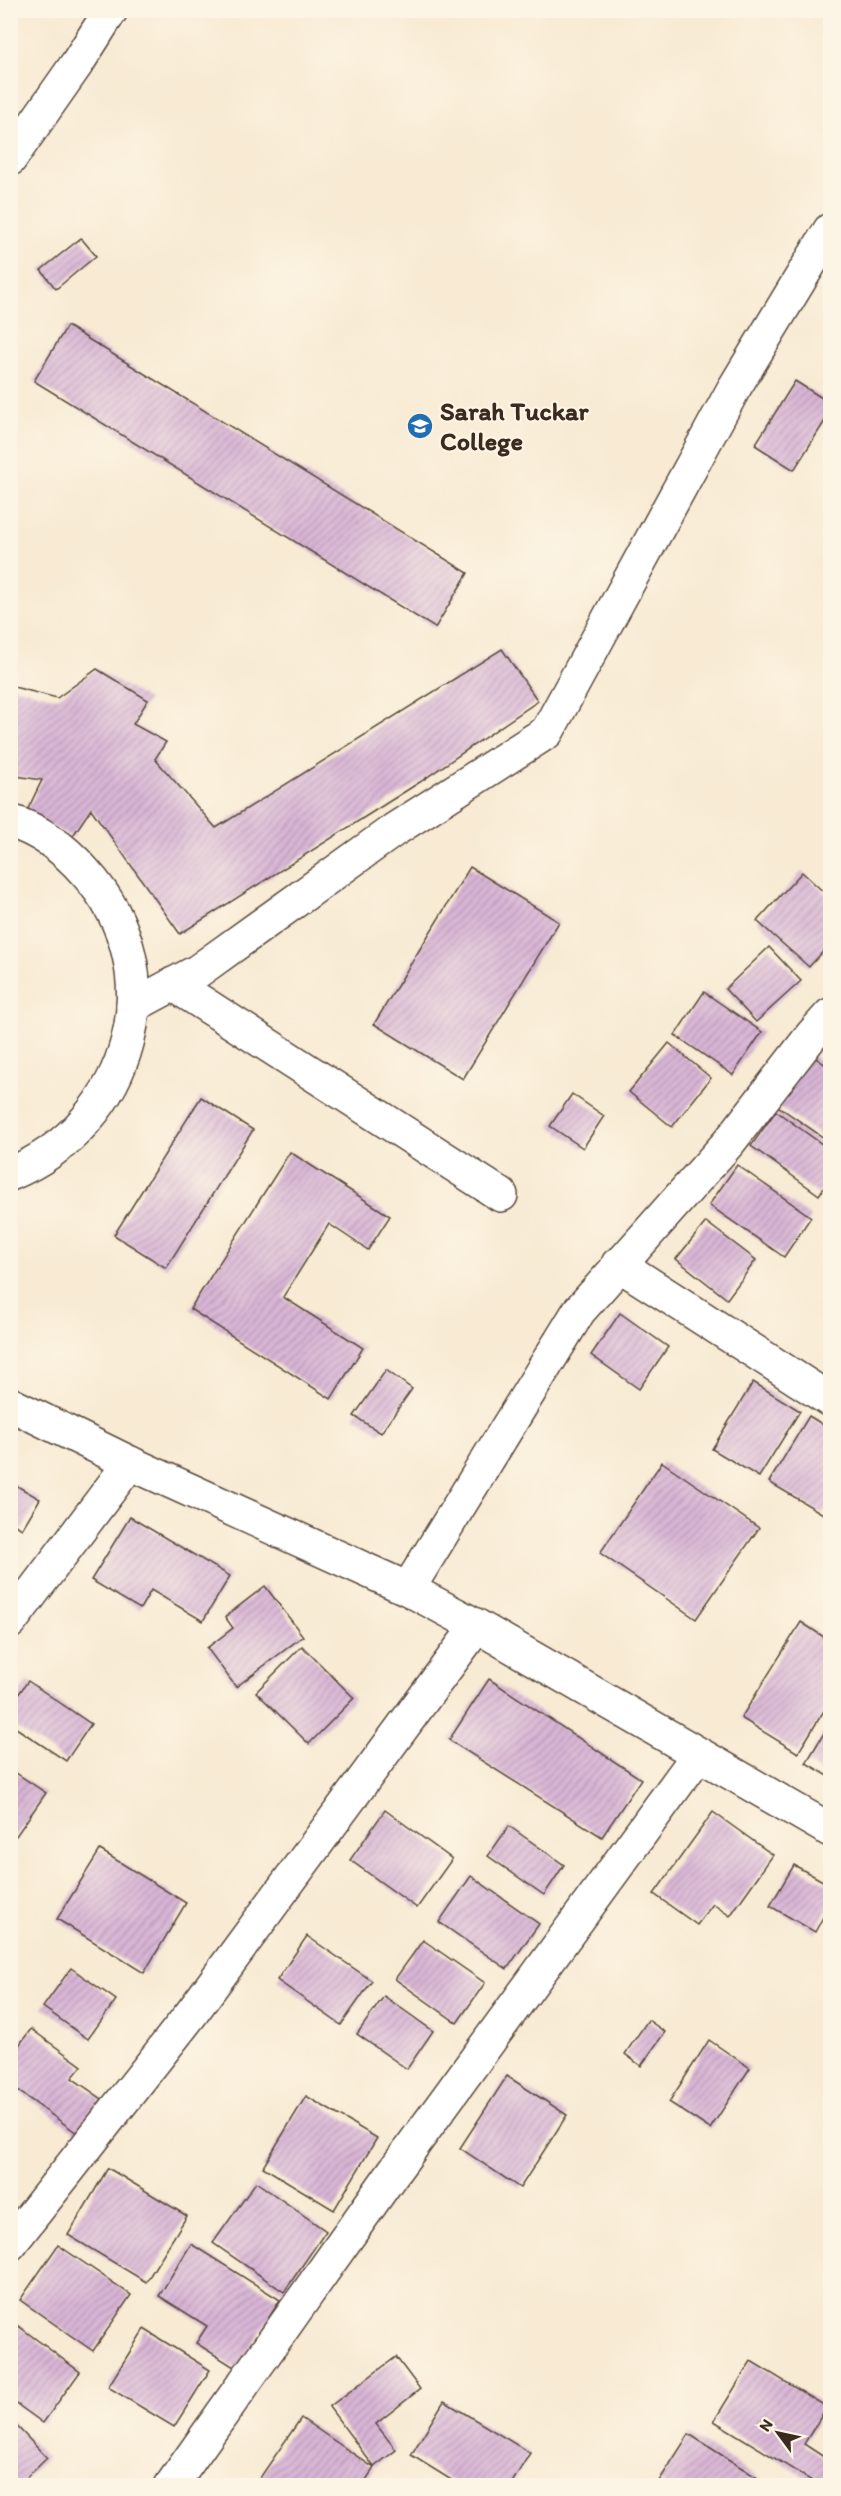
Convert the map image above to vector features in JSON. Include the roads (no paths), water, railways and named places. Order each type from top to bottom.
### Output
[{"type":"street","points":[[10,159],[78,62],[111,10]]},
{"type":"street","points":[[133,1006],[198,971],[394,830],[547,732],[733,390],[831,230]]},
{"type":"street","points":[[10,821],[47,838],[73,858],[95,883],[113,910],[125,941],[132,973],[133,1006],[129,1038],[119,1070],[104,1099],[83,1126],[59,1148],[31,1166],[10,1174]]},
{"type":"street","points":[[173,984],[501,1195]]},
{"type":"street","points":[[408,1589],[579,1311],[618,1264],[824,1033]]},
{"type":"street","points":[[618,1264],[826,1388]]},
{"type":"street","points":[[10,1404],[130,1463],[408,1589],[477,1626],[831,1830]]},
{"type":"street","points":[[10,1622],[130,1463]]},
{"type":"street","points":[[10,2244],[191,2014],[477,1626]]},
{"type":"street","points":[[171,2486],[392,2174],[698,1755]]},
{"type":"place","name":"Sarah Tuckar College","points":[[420,426]]}]
